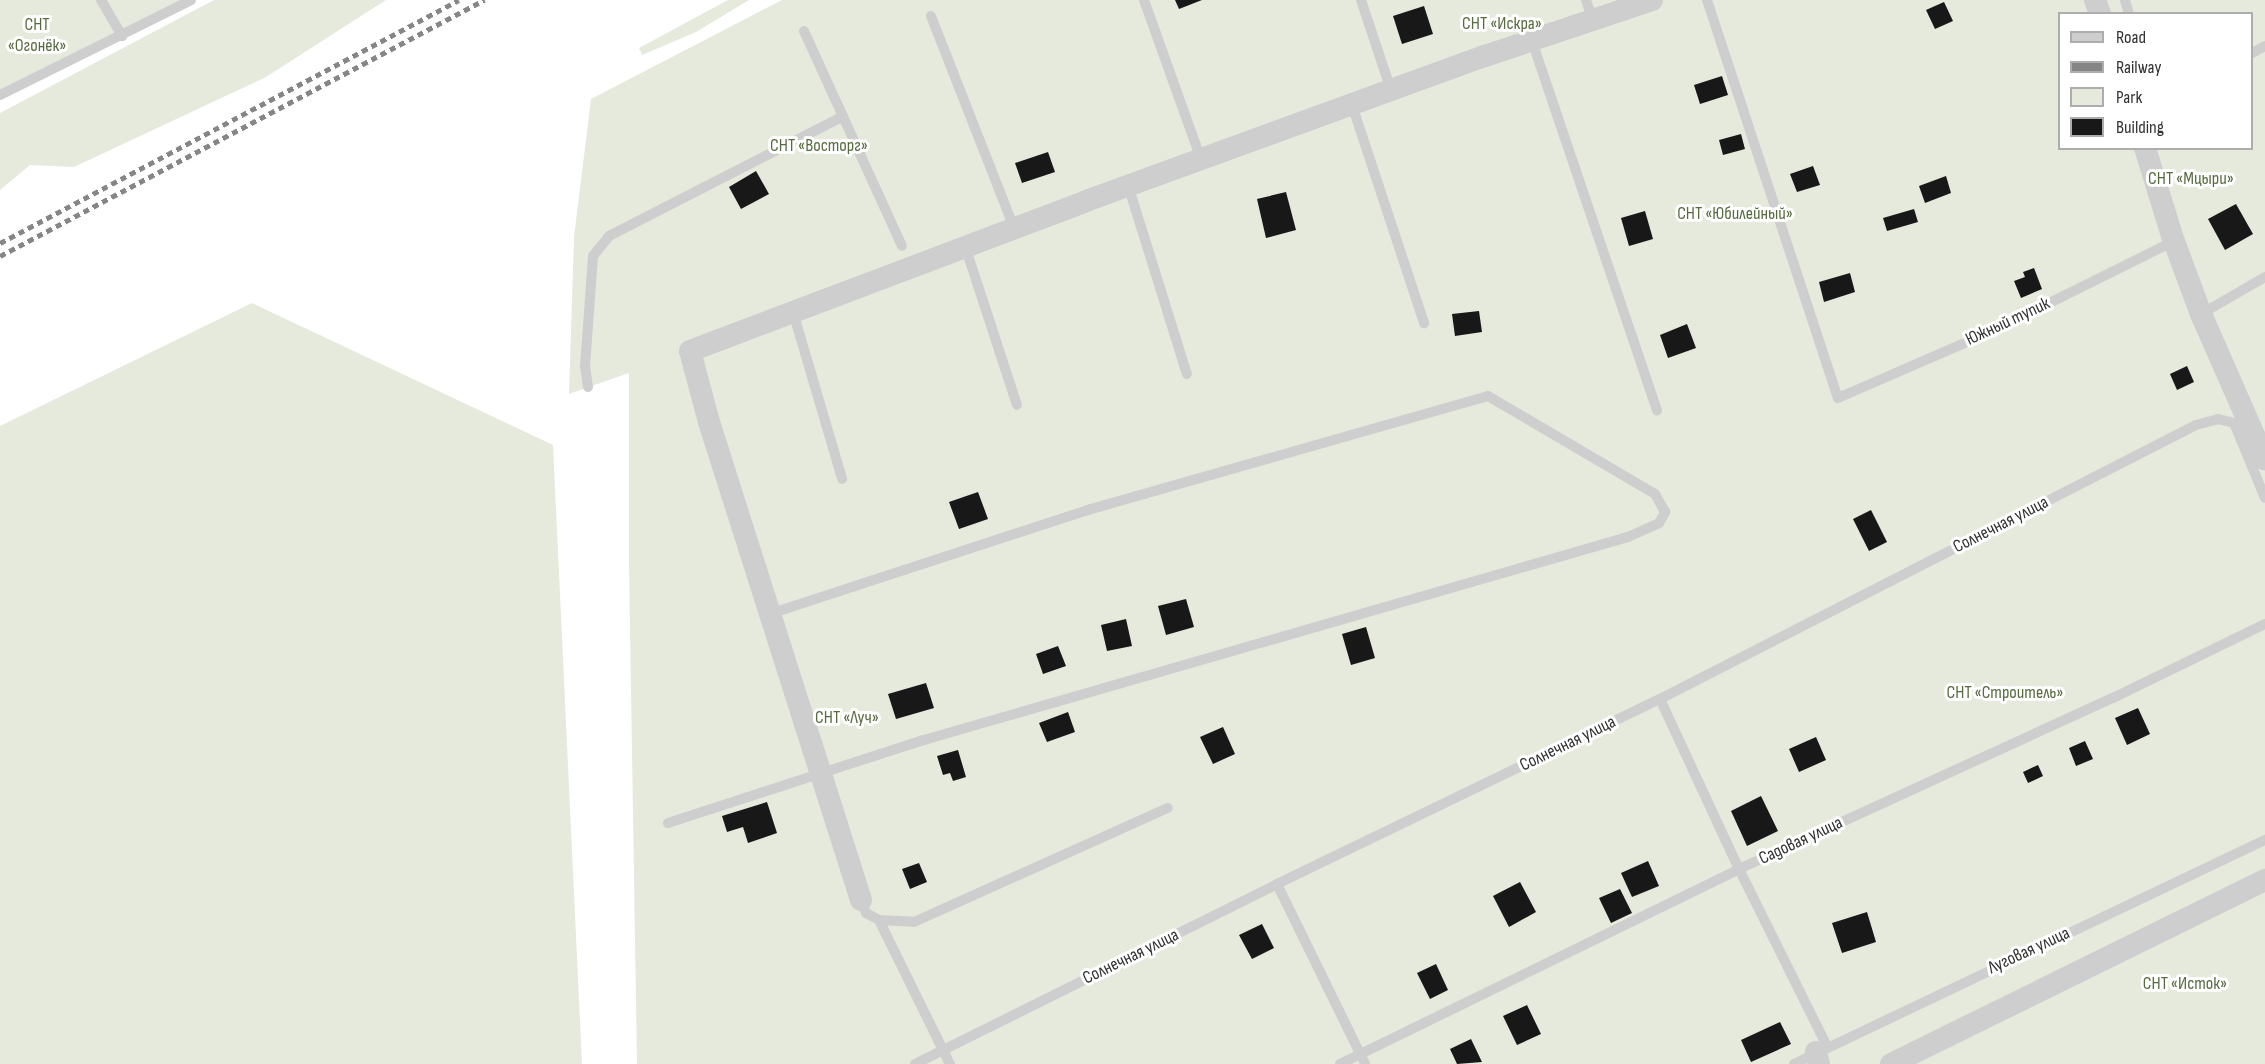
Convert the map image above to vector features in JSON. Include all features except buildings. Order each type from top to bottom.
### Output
[{"type":"street","points":[[861,900],[709,422],[690,351],[1201,159],[1532,41],[1589,10],[1652,0]]},
{"type":"street","points":[[2146,150],[2201,314],[2265,460]]},
{"type":"street","points":[[1891,1064],[2265,879]]},
{"type":"lane","points":[[101,0],[122,36]]},
{"type":"lane","points":[[0,94],[122,36],[191,0]]},
{"type":"lane","points":[[1144,0],[1201,159]]},
{"type":"lane","points":[[1361,0],[1391,90]]},
{"type":"lane","name":"Южный тупик","points":[[1707,0],[1838,398],[1999,328],[2175,241]]},
{"type":"lane","points":[[931,16],[1014,228]]},
{"type":"lane","points":[[804,31],[902,246]]},
{"type":"lane","points":[[1532,41],[1657,410]]},
{"type":"lane","points":[[1352,105],[1424,323]]},
{"type":"lane","points":[[588,387],[585,366],[593,256],[609,236],[843,116]]},
{"type":"lane","points":[[1128,186],[1187,374]]},
{"type":"lane","points":[[965,246],[1017,405]]},
{"type":"lane","points":[[2201,314],[2265,277]]},
{"type":"lane","points":[[793,312],[842,479]]},
{"type":"lane","points":[[668,823],[924,740],[1628,537],[1659,523],[1665,512],[1655,494],[1488,396],[1091,509],[769,614]]},
{"type":"lane","name":"Солнечная улица","points":[[915,1064],[1277,884],[1660,699],[2196,425],[2218,419],[2234,423],[2265,498]]},
{"type":"lane","name":"Садовая улица","points":[[1340,1064],[1363,1059],[1739,869],[2113,698],[2265,624]]},
{"type":"lane","points":[[1660,699],[1739,869],[1820,1054]]},
{"type":"lane","points":[[861,900],[866,913],[879,920],[914,922],[1168,808]]},
{"type":"lane","name":"Луговая улица","points":[[1794,1064],[1820,1054],[2265,840]]},
{"type":"lane","points":[[1277,884],[1363,1059]]},
{"type":"lane","points":[[879,920],[950,1064]]},
{"type":"green space","name":"СНТ «Огонёк»","points":[[0,0],[187,0],[0,98]]},
{"type":"green space","points":[[214,0],[386,0],[266,77],[74,167],[30,165],[0,190],[0,113]]},
{"type":"green space","points":[[728,0],[749,0],[696,32],[642,55],[639,48]]},
{"type":"green space","points":[[782,0],[2265,0],[2265,1064],[637,1064],[629,564],[629,373],[569,394],[574,237],[591,99]]},
{"type":"green space","points":[[252,303],[553,445],[582,1064],[0,1064],[0,426]]},
{"type":"railway","points":[[0,243],[459,0]]},
{"type":"railway","points":[[0,256],[484,0]]},
{"type":"park label","name":"СНТ «Искра»","points":[[1502,24]]},
{"type":"park label","name":"СНТ «Восторг»","points":[[819,146]]},
{"type":"park label","name":"СНТ «Мцыри»","points":[[2191,179]]},
{"type":"park label","name":"СНТ «Юбилейный»","points":[[1735,214]]},
{"type":"park label","name":"СНТ «Строитель»","points":[[2005,693]]},
{"type":"park label","name":"СНТ «Луч»","points":[[847,718]]},
{"type":"park label","name":"СНТ «Исток»","points":[[2185,984]]}]
